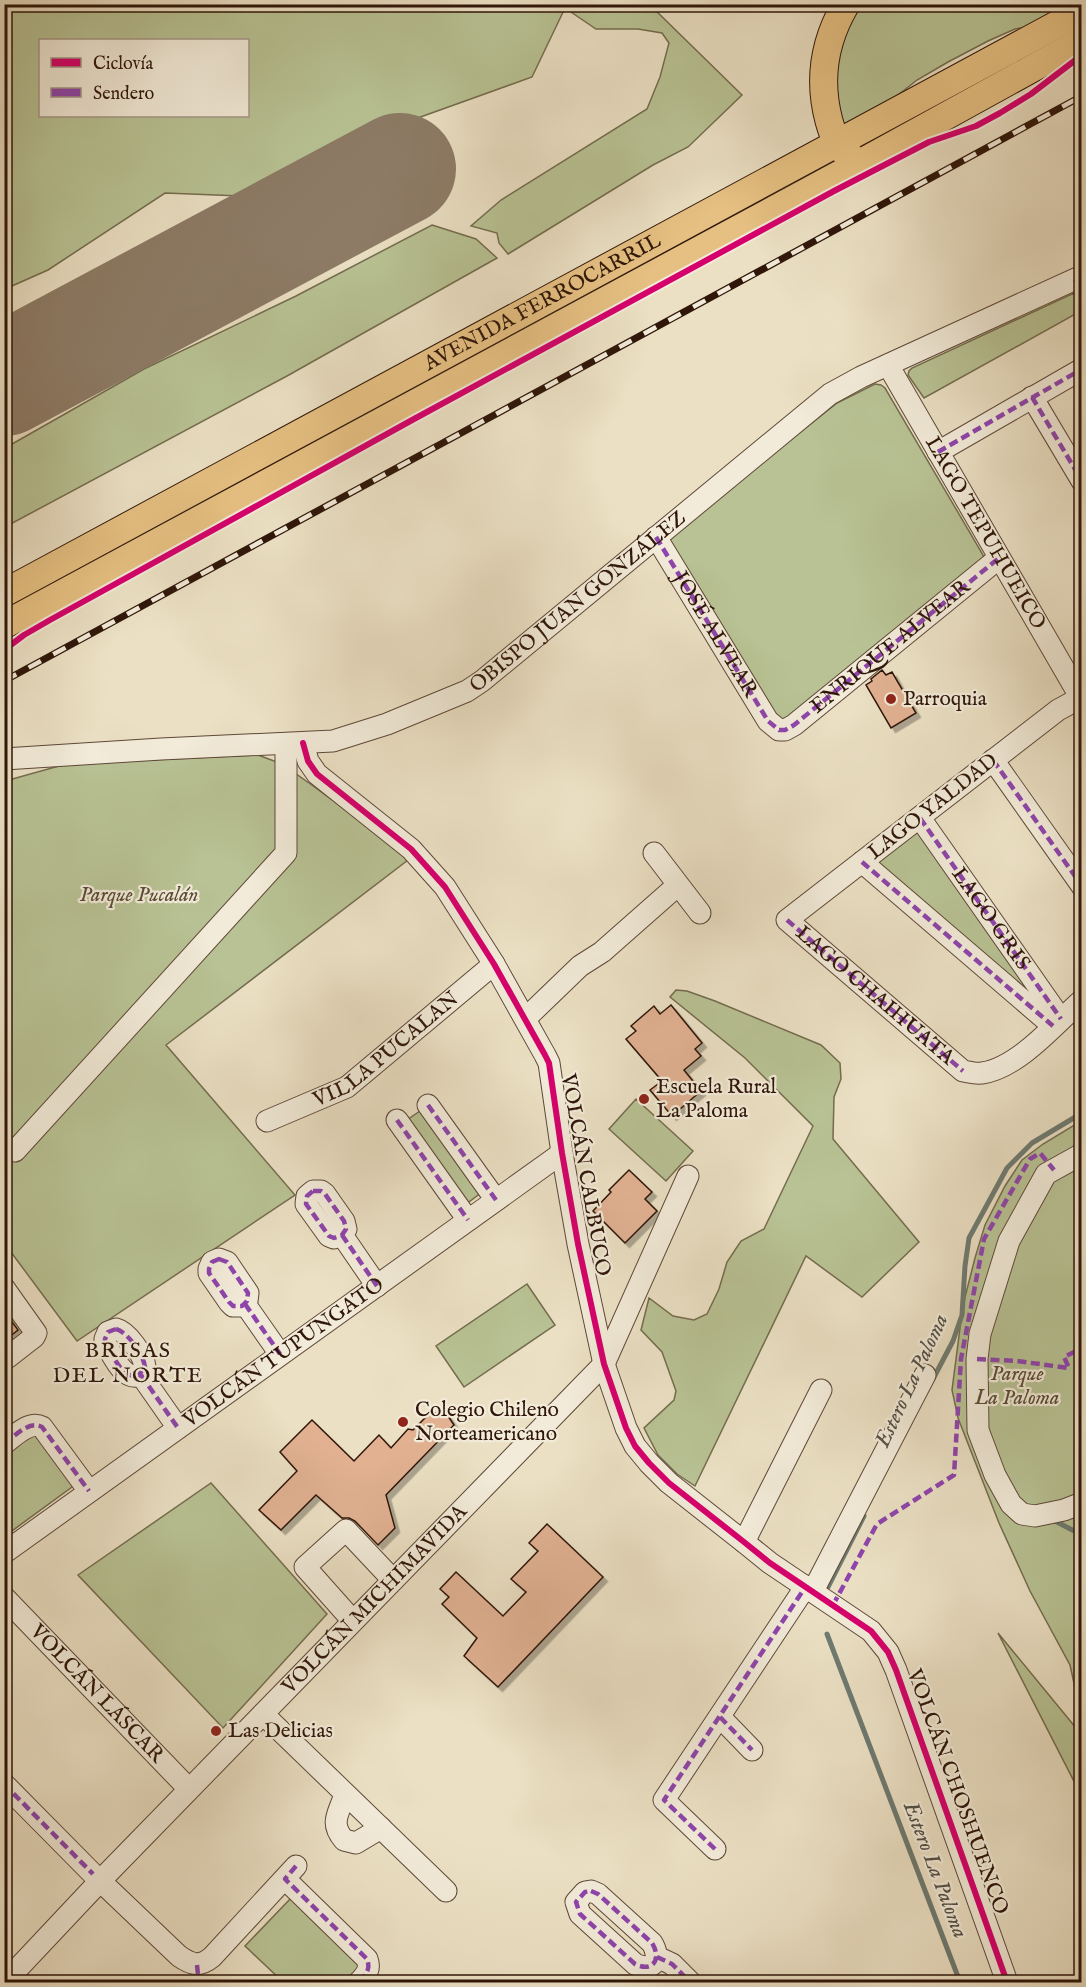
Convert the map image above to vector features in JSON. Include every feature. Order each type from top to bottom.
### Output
[{"type":"main road","points":[[846,4],[826,51],[823,72],[824,102],[837,144],[848,155],[866,160]]},
{"type":"main road","points":[[1052,57],[1058,45],[1064,13]]},
{"type":"main road","name":"AVENIDA FERROCARRIL","points":[[4,593],[837,144],[1064,13]]},
{"type":"main road","name":"AVENIDA FERROCARRIL","points":[[4,625],[1082,41]]},
{"type":"main road","points":[[792,168],[807,147],[824,102]]},
{"type":"street","name":"OBISPO JUAN GONZÁLEZ","points":[[8,759],[333,741],[387,724],[467,692],[826,397],[888,365],[1079,283]]},
{"type":"street","name":"LAGO TEPUHUEICO","points":[[888,365],[1081,698]]},
{"type":"street","points":[[938,452],[1082,369]]},
{"type":"street","points":[[1032,398],[1082,481]]},
{"type":"street","name":"JOSÉ ALVEAR","points":[[656,537],[768,721],[779,730]]},
{"type":"street","name":"ENRIQUE ALVEAR","points":[[779,730],[785,730],[794,725],[999,558]]},
{"type":"street","name":"LAGO YALDAD","points":[[787,920],[1058,710],[1081,698]]},
{"type":"street","points":[[15,1151],[286,853],[295,743]]},
{"type":"street","name":"VOLCÁN CALBUCO","points":[[295,743],[317,774],[421,859],[445,887],[526,1018],[549,1063],[562,1153],[604,1364],[626,1428],[642,1456],[669,1483],[770,1563]]},
{"type":"street","points":[[993,760],[1082,886]]},
{"type":"street","name":"LAGO GRIS","points":[[920,818],[1057,1023]]},
{"type":"street","points":[[654,853],[700,914]]},
{"type":"street","points":[[862,862],[1057,1023],[1082,1000]]},
{"type":"street","points":[[526,1018],[580,966],[602,952],[678,885]]},
{"type":"street","name":"LAGO CHAIHUATA","points":[[787,920],[963,1071],[981,1073],[996,1069],[1013,1060],[1057,1023]]},
{"type":"street","name":"VILLA PUCALAN","points":[[267,1121],[347,1087],[494,964]]},
{"type":"street","points":[[428,1105],[496,1200]]},
{"type":"street","points":[[397,1120],[468,1220]]},
{"type":"street","name":"VOLCÁN TUPUNGATO","points":[[4,1553],[562,1153]]},
{"type":"street","points":[[1082,1154],[1046,1174],[1010,1241],[980,1334],[977,1359],[978,1430],[995,1475],[1011,1504],[1022,1514],[1035,1516],[1064,1510],[1082,1503]]},
{"type":"street","name":"VOLCÁN MICHIMAVIDA","points":[[6,1982],[189,1789],[604,1364],[688,1176]]},
{"type":"street","points":[[342,1235],[377,1286]]},
{"type":"street","points":[[4,1288],[36,1334],[4,1358]]},
{"type":"street","points":[[245,1304],[280,1354]]},
{"type":"street","points":[[141,1375],[178,1428]]},
{"type":"street","points":[[715,1849],[664,1800],[809,1589],[925,1375]]},
{"type":"street","points":[[744,1542],[821,1390]]},
{"type":"street","points":[[4,1444],[31,1425],[42,1427],[89,1491]]},
{"type":"street","points":[[354,1621],[305,1568],[346,1530],[393,1580]]},
{"type":"street","name":"VOLCÁN CHOSHUENCO","points":[[770,1563],[872,1632],[882,1642],[892,1661],[1007,1983]]},
{"type":"street","name":"VOLCÁN LÁSCAR","points":[[4,1597],[189,1789]]},
{"type":"street","points":[[263,1713],[446,1891]]},
{"type":"street","points":[[720,1716],[753,1750]]},
{"type":"street","points":[[4,1784],[100,1881],[200,1974]]},
{"type":"street","points":[[345,1794],[336,1818],[336,1830],[344,1840],[356,1843],[381,1828]]},
{"type":"street","points":[[200,1974],[202,1964],[212,1957],[291,1872],[363,1953],[369,1965],[359,1983]]},
{"type":"street","points":[[657,1957],[672,1964],[690,1983]]},
{"type":"green space","points":[[5,4],[650,5],[742,95],[688,147],[653,165],[508,254],[499,243],[497,233],[471,226],[501,200],[647,109],[660,77],[669,43],[662,33],[638,29],[596,29],[565,8],[532,77],[387,129],[241,196],[165,193],[48,270],[5,289]]},
{"type":"green space","points":[[1047,4],[1051,14],[1028,27],[1015,29],[988,41],[948,62],[917,80],[888,103],[842,128],[831,70],[856,5]]},
{"type":"green space","points":[[432,225],[476,239],[497,258],[287,376],[5,527],[5,448],[144,369],[296,296]]},
{"type":"green space","points":[[1074,293],[1081,311],[924,398],[908,375],[912,368]]},
{"type":"green space","points":[[875,384],[885,388],[984,560],[780,724],[667,538],[837,403]]},
{"type":"green space","name":"Parque Pucalán","points":[[258,755],[282,764],[361,821],[408,860],[166,1045],[295,1195],[77,1341],[5,1244],[5,781],[66,764]]},
{"type":"green space","points":[[922,828],[1044,1006],[876,864]]},
{"type":"green space","points":[[676,990],[687,991],[715,1001],[821,1045],[840,1063],[841,1079],[834,1097],[833,1139],[919,1242],[862,1297],[806,1256],[695,1486],[677,1474],[658,1455],[644,1428],[674,1400],[676,1391],[662,1352],[641,1330],[649,1298],[673,1316],[694,1320],[707,1314],[719,1289],[727,1262],[741,1241],[764,1229],[813,1126],[745,1058],[670,997]]},
{"type":"green space","points":[[636,1099],[693,1151],[666,1181],[609,1129]]},
{"type":"green space","points":[[423,1109],[482,1192],[465,1205],[404,1122]]},
{"type":"green space","name":"Parque La Paloma","points":[[1081,1121],[1081,1715],[1070,1665],[1030,1591],[999,1523],[958,1418],[952,1390],[963,1305],[985,1225],[1005,1186],[1022,1160]]},
{"type":"green space","points":[[527,1284],[555,1325],[464,1387],[436,1346]]},
{"type":"green space","points":[[35,1432],[74,1484],[5,1536],[4,1450]]},
{"type":"green space","points":[[211,1483],[327,1614],[223,1728],[78,1575]]},
{"type":"green space","points":[[998,1633],[1081,1734],[1081,1795]]},
{"type":"green space","points":[[291,1898],[365,1969],[352,1982],[283,1982],[245,1946]]},
{"type":"building","name":"Parroquia","points":[[882,670],[886,675],[892,672],[916,713],[891,728],[866,685]]},
{"type":"building","points":[[671,1005],[702,1043],[695,1049],[701,1056],[684,1070],[701,1091],[672,1116],[650,1090],[662,1081],[626,1039],[636,1031],[631,1026],[654,1006],[660,1014]]},
{"type":"building","points":[[629,1170],[652,1192],[645,1199],[657,1211],[625,1243],[593,1211],[611,1192],[609,1190]]},
{"type":"building","points":[[4,1311],[18,1330],[4,1341]]},
{"type":"building","points":[[444,1410],[454,1425],[386,1495],[395,1528],[378,1545],[355,1521],[342,1518],[316,1495],[281,1530],[259,1510],[297,1471],[280,1452],[312,1420],[354,1461],[379,1435],[391,1448],[408,1429],[413,1430],[432,1411],[439,1415]]},
{"type":"building","points":[[547,1524],[603,1577],[498,1687],[464,1656],[477,1638],[442,1604],[449,1597],[440,1589],[456,1572],[503,1616],[526,1592],[511,1579],[538,1551],[529,1543]]},
{"type":"waterway","name":"Estero La Paloma","points":[[933,1379],[953,1341],[962,1315],[969,1238],[1007,1168],[1032,1143],[1082,1113]]},
{"type":"waterway","name":"Estero La Paloma","points":[[828,1587],[864,1516]]},
{"type":"waterway","points":[[1053,1520],[1082,1535]]},
{"type":"waterway","name":"Estero La Paloma","points":[[827,1634],[960,1982]]},
{"type":"runway","points":[[4,380],[400,169]]},
{"type":"railway","points":[[4,681],[1082,96]]},
{"type":"marked path","points":[[1075,279],[1082,293]]},
{"type":"marked path","points":[[938,452],[1082,369]]},
{"type":"marked path","points":[[1032,397],[1082,481]]},
{"type":"marked path","points":[[656,537],[768,721],[779,730],[785,730],[794,725],[999,558]]},
{"type":"marked path","points":[[993,760],[1082,886]]},
{"type":"marked path","points":[[920,818],[1061,1019]]},
{"type":"marked path","points":[[862,862],[1053,1026]]},
{"type":"marked path","points":[[787,920],[963,1071]]},
{"type":"marked path","points":[[428,1105],[496,1200]]},
{"type":"marked path","points":[[397,1120],[468,1220]]},
{"type":"marked path","points":[[833,1605],[877,1524],[954,1475],[961,1359],[984,1239],[1030,1159],[1040,1153],[1054,1170]]},
{"type":"marked path","points":[[313,1191],[321,1191],[325,1194],[344,1221],[346,1229],[342,1235],[334,1238],[329,1236],[306,1204],[307,1196],[313,1191]]},
{"type":"marked path","points":[[342,1235],[377,1286]]},
{"type":"marked path","points":[[219,1259],[227,1262],[248,1293],[247,1301],[242,1306],[233,1306],[209,1273],[212,1262],[219,1259]]},
{"type":"marked path","points":[[245,1304],[280,1354]]},
{"type":"marked path","points":[[116,1329],[130,1339],[142,1357],[145,1367],[138,1376],[127,1374],[105,1343],[108,1332],[116,1329]]},
{"type":"marked path","points":[[977,1359],[1017,1361],[1069,1368],[1064,1357],[1082,1348]]},
{"type":"marked path","points":[[141,1375],[178,1428]]},
{"type":"marked path","points":[[4,1444],[27,1427],[37,1425],[42,1427],[89,1491]]},
{"type":"marked path","points":[[715,1849],[664,1800],[806,1586]]},
{"type":"marked path","points":[[720,1717],[752,1750]]},
{"type":"marked path","points":[[4,1784],[93,1874]]},
{"type":"marked path","points":[[296,1866],[285,1879],[367,1959],[367,1972],[359,1982]]},
{"type":"marked path","points":[[591,1891],[598,1894],[652,1943],[656,1959],[651,1966],[635,1964],[580,1914],[576,1902],[585,1892],[591,1891]]},
{"type":"marked path","points":[[657,1957],[672,1964],[690,1982]]},
{"type":"marked path","points":[[197,1965],[198,1975],[203,1982]]},
{"type":"cycle path","points":[[4,650],[50,620],[834,191],[929,142],[976,126],[1000,113],[1031,94],[1082,55]]},
{"type":"cycle path","points":[[303,743],[308,761],[317,774],[411,849],[445,887],[494,964],[549,1063],[578,1244],[604,1364],[626,1428],[635,1446],[669,1483],[770,1563],[871,1631],[888,1652],[1007,1982]]},
{"type":"place","name":"Parroquia","points":[[891,699]]},
{"type":"place","name":"Escuela Rural La Paloma","points":[[644,1099]]},
{"type":"place","name":"Colegio Chileno Norteamericano","points":[[403,1422]]},
{"type":"place","name":"Las Delicias","points":[[216,1731]]},
{"type":"district","name":"BRISAS DEL NORTE","points":[[128,1364]]}]
